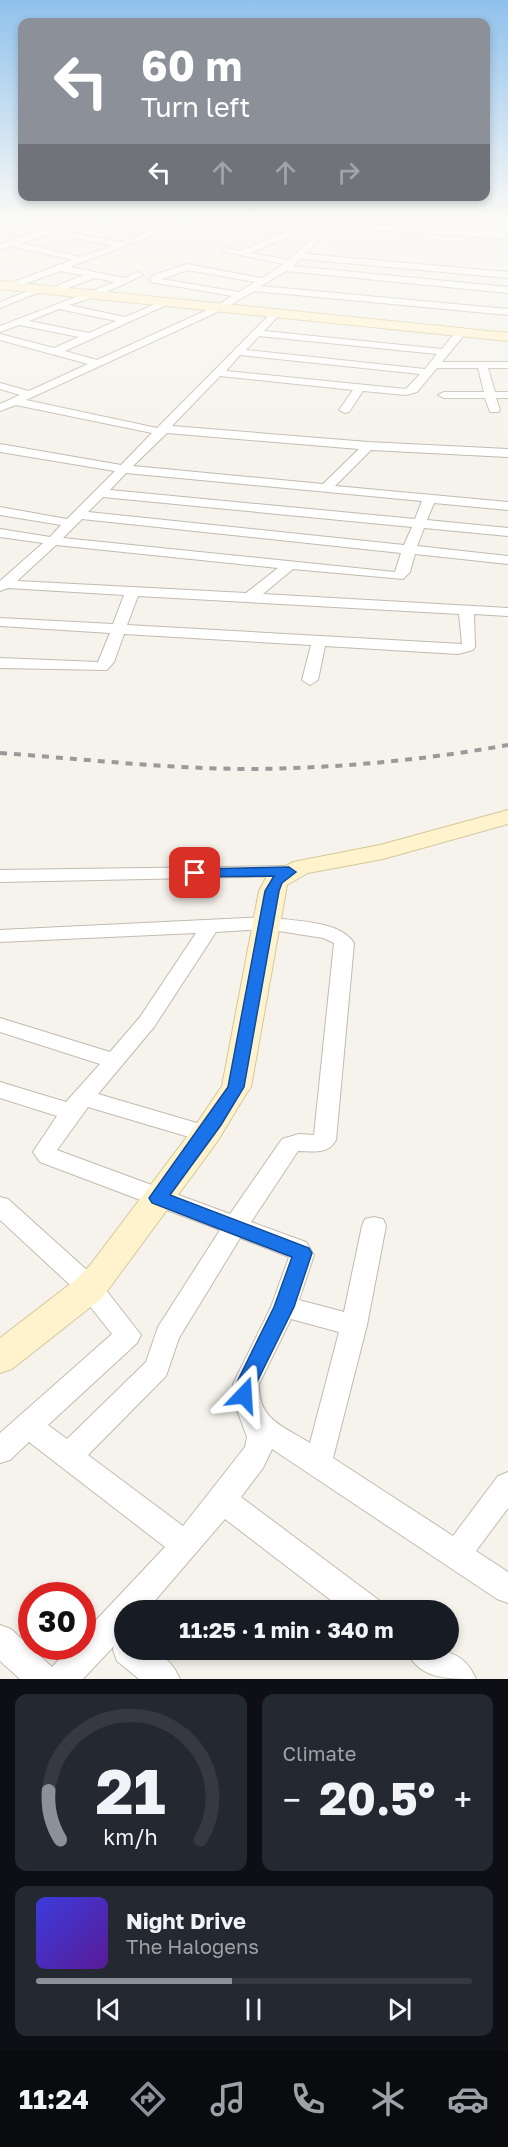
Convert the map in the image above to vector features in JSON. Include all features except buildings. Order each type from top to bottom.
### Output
[{"type":"main road","points":[[133,298],[508,337]]},
{"type":"main road","points":[[0,1358],[90,1288],[206,1134],[236,1087],[272,891],[276,881],[289,872],[383,852],[508,817]]},
{"type":"street","points":[[0,305],[22,298]]},
{"type":"street","points":[[0,329],[80,298]]},
{"type":"street","points":[[0,408],[236,298]]},
{"type":"street","points":[[362,298],[508,312]]},
{"type":"street","points":[[492,303],[496,298]]},
{"type":"street","points":[[54,352],[168,302]]},
{"type":"street","points":[[58,306],[125,320]]},
{"type":"street","points":[[2,586],[102,493],[276,313]]},
{"type":"street","points":[[19,321],[88,336]]},
{"type":"street","points":[[218,373],[401,393],[410,391],[461,332]]},
{"type":"street","points":[[256,333],[444,352]]},
{"type":"street","points":[[0,337],[98,363]]},
{"type":"street","points":[[238,352],[430,368],[508,365]]},
{"type":"street","points":[[482,365],[494,410]]},
{"type":"street","points":[[0,386],[29,394]]},
{"type":"street","points":[[345,410],[360,388]]},
{"type":"street","points":[[444,395],[508,395]]},
{"type":"street","points":[[15,401],[163,430],[368,446],[508,453]]},
{"type":"street","points":[[325,489],[368,446]]},
{"type":"street","points":[[0,448],[125,469],[508,506]]},
{"type":"street","points":[[102,493],[508,532]]},
{"type":"street","points":[[0,533],[53,541],[398,576],[403,572],[408,550],[429,499]]},
{"type":"street","points":[[0,511],[508,560]]},
{"type":"street","points":[[249,598],[289,566]]},
{"type":"street","points":[[2,586],[508,612]]},
{"type":"street","points":[[0,663],[102,667],[105,665],[133,591]]},
{"type":"street","points":[[0,622],[464,648],[469,644],[466,610]]},
{"type":"street","points":[[310,680],[319,641]]},
{"type":"street","points":[[0,876],[289,872]]},
{"type":"street","points":[[0,936],[266,923],[327,932],[341,938],[344,943],[326,1129],[322,1143],[298,1142],[290,1145],[235,1226],[167,1335],[157,1368],[68,1456]]},
{"type":"street","points":[[148,1600],[184,1544],[222,1500],[257,1453],[261,1442],[260,1431],[246,1405],[244,1395],[246,1384],[284,1307],[302,1253],[45,1154],[44,1150],[77,1105],[147,1022],[210,926]]},
{"type":"street","points":[[0,1025],[116,1061]]},
{"type":"street","points":[[0,1090],[206,1134]]},
{"type":"street","points":[[0,1206],[90,1288],[128,1335],[0,1451]]},
{"type":"street","points":[[318,1464],[354,1325],[374,1226]]},
{"type":"street","points":[[284,1307],[354,1325]]},
{"type":"street","points":[[256,1423],[508,1589]]},
{"type":"street","points":[[28,1426],[184,1544]]},
{"type":"street","points":[[456,1555],[508,1485]]},
{"type":"street","points":[[222,1500],[354,1600]]},
{"type":"street","points":[[0,1640],[43,1679]]},
{"type":"street","points":[[63,1679],[114,1647]]},
{"type":"street","points":[[141,1660],[164,1679]]},
{"type":"street","points":[[434,1660],[460,1679]]},
{"type":"railway","points":[[0,753],[159,766],[254,769],[381,762],[508,745]]},
{"type":"route","points":[[195,873],[289,872],[276,881],[272,891],[236,1087],[215,1121],[158,1198],[297,1249],[302,1253],[284,1307],[246,1384],[244,1395]]}]
